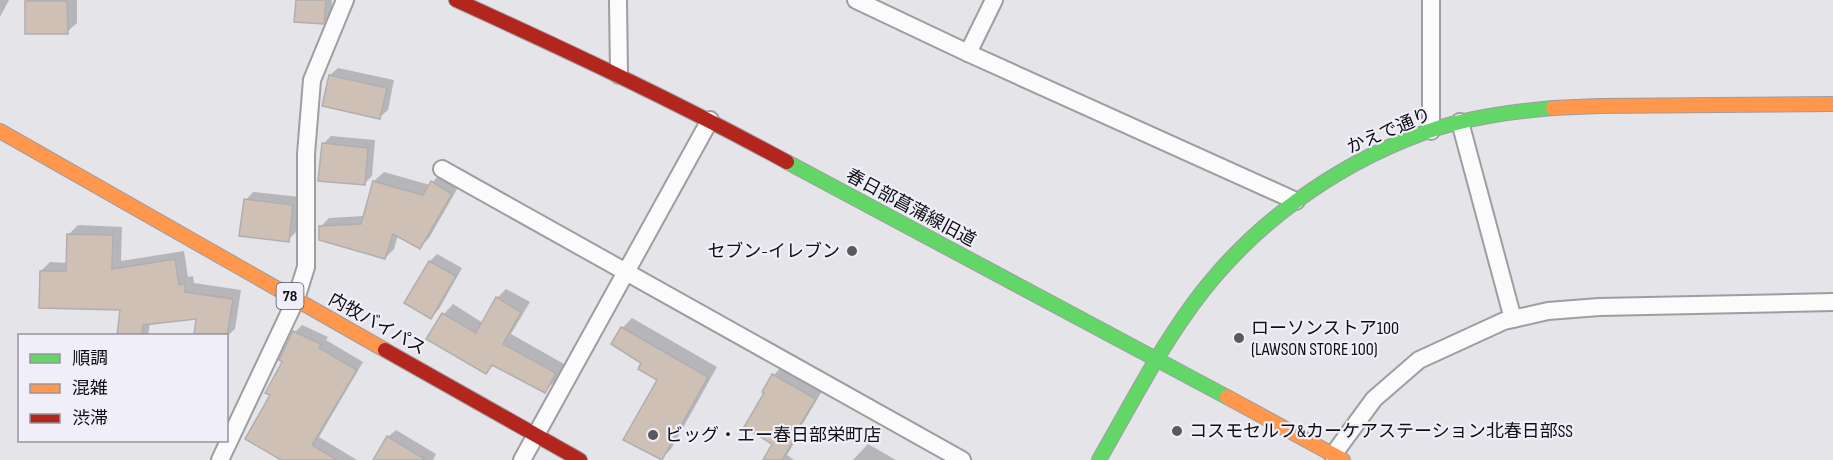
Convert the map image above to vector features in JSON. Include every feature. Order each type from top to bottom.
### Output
[{"type":"street","points":[[220,460],[296,299],[306,267],[306,154],[312,80],[345,0]]},
{"type":"street","name":"春日部菖蒲線旧道","points":[[456,0],[619,75],[710,120],[1338,457]]},
{"type":"street","points":[[618,0],[619,75]]},
{"type":"street","points":[[856,0],[1296,201]]},
{"type":"street","points":[[968,53],[994,0]]},
{"type":"street","points":[[1431,0],[1431,131]]},
{"type":"street","name":"かえで通り","points":[[1099,460],[1182,320],[1239,250],[1296,201],[1329,178],[1396,143],[1460,122],[1510,112],[1566,106],[1833,104]]},
{"type":"street","points":[[522,460],[710,120]]},
{"type":"street","points":[[1460,122],[1513,319]]},
{"type":"street","name":"内牧バイパス","points":[[0,131],[580,460]]},
{"type":"street","points":[[442,169],[962,460]]},
{"type":"street","points":[[1338,457],[1374,399],[1419,360],[1504,321],[1548,311],[1599,307],[1833,302]]},
{"type":"building","points":[[296,0],[326,0],[324,24],[294,22]]},
{"type":"building","points":[[25,1],[67,1],[68,34],[25,34]]},
{"type":"building","points":[[329,75],[387,88],[380,119],[322,106]]},
{"type":"building","points":[[322,143],[368,148],[365,185],[318,181]]},
{"type":"building","points":[[373,181],[423,195],[431,181],[452,194],[420,249],[393,234],[385,259],[319,240],[319,226],[361,224]]},
{"type":"building","points":[[244,199],[293,205],[289,242],[239,236]]},
{"type":"building","points":[[67,234],[113,235],[112,269],[175,259],[179,285],[185,284],[185,292],[233,299],[227,334],[194,334],[196,319],[143,325],[142,334],[117,334],[120,310],[39,308],[40,271],[66,271]]},
{"type":"building","points":[[429,261],[456,276],[431,319],[404,303]]},
{"type":"building","points":[[496,297],[521,312],[503,344],[556,373],[545,393],[492,365],[486,374],[426,339],[442,313],[476,333]]},
{"type":"building","points":[[621,327],[708,377],[662,460],[623,440],[657,380],[638,369],[641,363],[611,344]]},
{"type":"building","points":[[293,331],[321,344],[319,348],[357,370],[312,445],[337,460],[281,460],[245,439],[270,395],[265,393],[282,362],[279,360]]},
{"type":"building","points":[[772,374],[816,399],[782,460],[763,460],[772,444],[744,427],[764,393],[762,392]]},
{"type":"building","points":[[387,436],[426,460],[373,460]]},
{"type":"traffic: fast","points":[[1099,460],[1155,361],[1193,304],[1240,249],[1267,224],[1326,181],[1357,163],[1423,133],[1487,116],[1553,108]]},
{"type":"traffic: fast","points":[[787,162],[1227,397]]},
{"type":"traffic: slow","points":[[1553,108],[1833,104]]},
{"type":"traffic: slow","points":[[0,131],[385,350]]},
{"type":"traffic: slow","points":[[1227,397],[1343,460]]},
{"type":"traffic: jam","points":[[456,0],[623,78],[787,162]]},
{"type":"traffic: jam","points":[[385,350],[580,460]]},
{"type":"place","name":"セブン-イレブン","points":[[852,251]]},
{"type":"place","name":"ローソンストア100 (LAWSON STORE 100)","points":[[1239,338]]},
{"type":"place","name":"コスモセルフ&カーケアステーション北春日部SS","points":[[1177,431]]},
{"type":"place","name":"ビッグ・エー春日部栄町店","points":[[653,435]]}]
